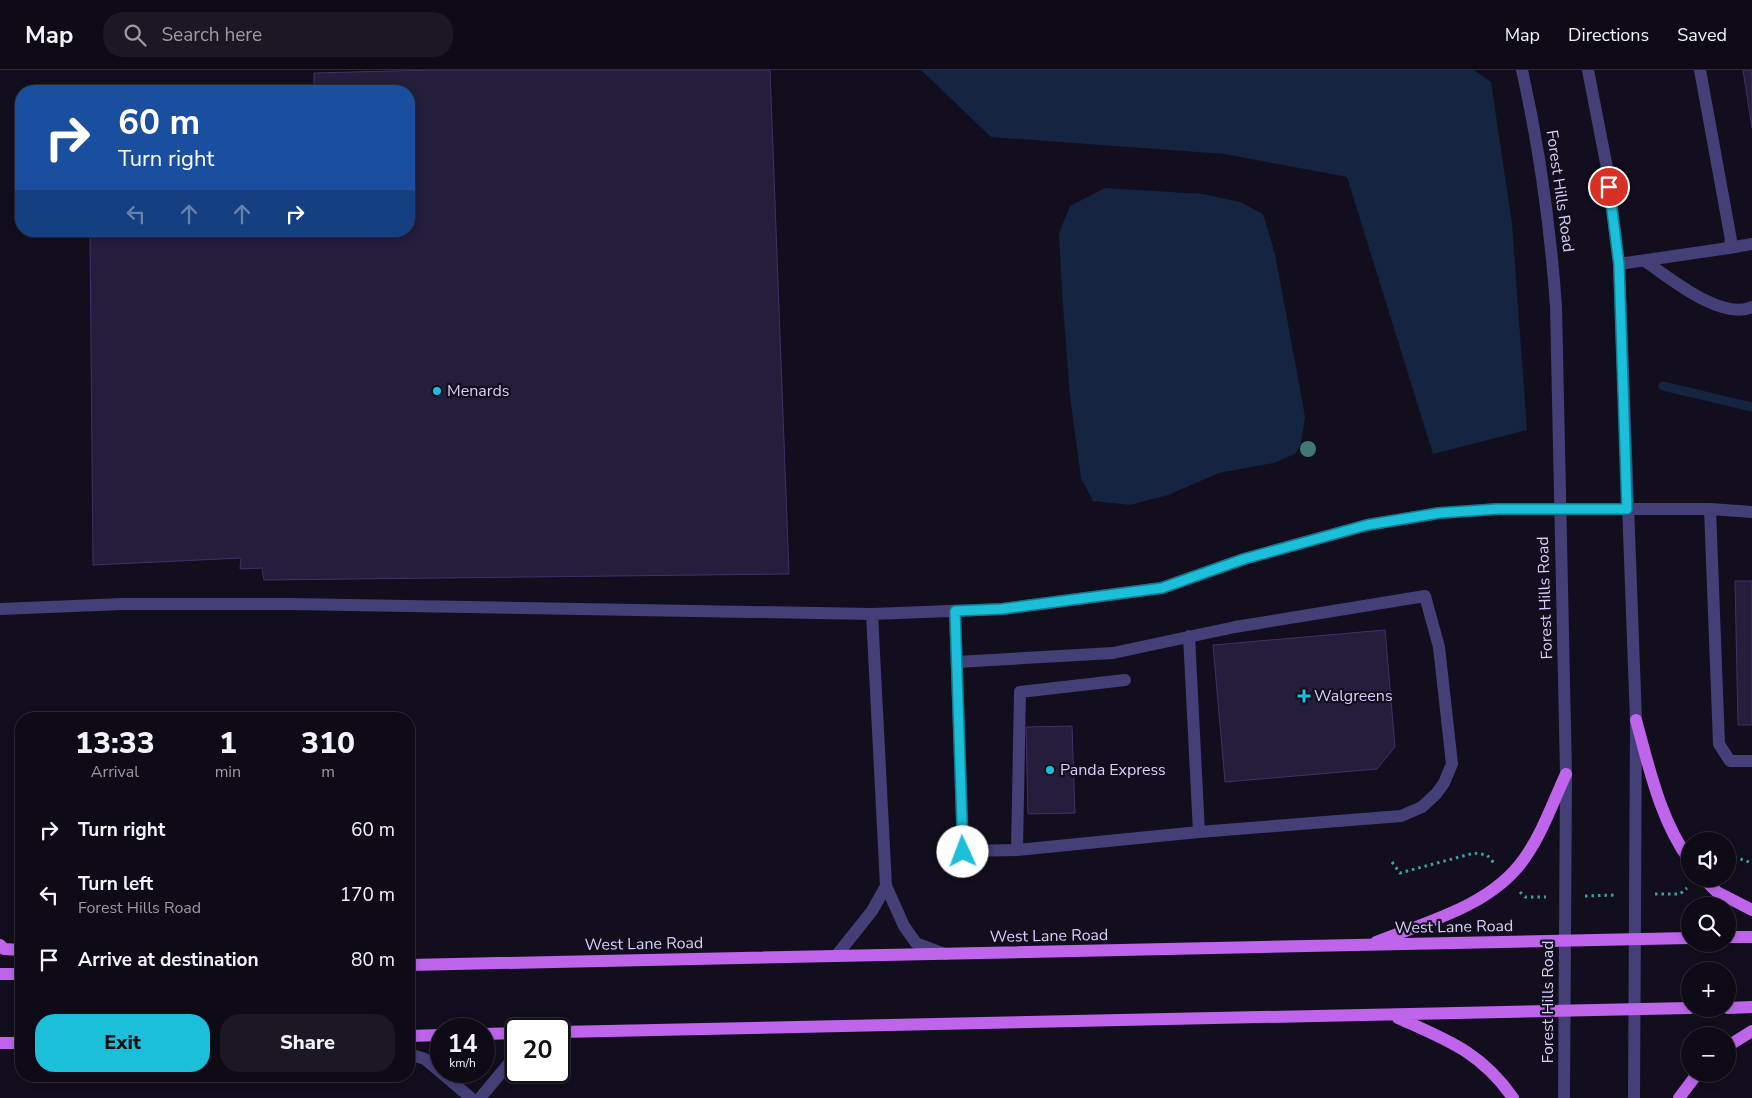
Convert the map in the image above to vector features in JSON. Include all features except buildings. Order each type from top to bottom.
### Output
[{"type":"main road","points":[[1636,720],[1655,788],[1669,822],[1681,844]]},
{"type":"main road","points":[[1366,945],[1449,913],[1479,898],[1507,878],[1524,859],[1566,774]]},
{"type":"main road","points":[[1712,887],[1717,892],[1752,910]]},
{"type":"main road","points":[[1736,937],[1752,937]]},
{"type":"main road","name":"West Lane Road","points":[[415,965],[1681,938]]},
{"type":"main road","points":[[0,946],[4,949],[15,950]]},
{"type":"main road","points":[[415,959],[548,962]]},
{"type":"main road","points":[[0,974],[15,974]]},
{"type":"main road","points":[[1736,1008],[1752,1007]]},
{"type":"main road","points":[[570,1033],[1681,1008]]},
{"type":"main road","points":[[1393,1016],[1439,1037],[1478,1058],[1499,1078],[1513,1098]]},
{"type":"main road","points":[[1736,1041],[1752,1031]]},
{"type":"main road","points":[[415,1036],[430,1035]]},
{"type":"main road","points":[[0,1043],[15,1043]]},
{"type":"main road","points":[[1679,1098],[1691,1082]]},
{"type":"street","name":"Forest Hills Road","points":[[1522,70],[1539,146],[1551,234],[1556,306],[1566,774],[1564,1098]]},
{"type":"street","points":[[1588,70],[1607,168],[1619,264],[1636,720],[1634,1098]]},
{"type":"street","points":[[1700,70],[1731,240],[1729,248]]},
{"type":"street","points":[[1619,264],[1752,244]]},
{"type":"street","points":[[1645,261],[1689,291],[1724,308],[1744,310],[1752,307]]},
{"type":"street","points":[[0,609],[122,604],[291,604],[872,614],[1002,609],[1162,588],[1244,559],[1367,525],[1439,513],[1498,509],[1710,509],[1752,512]]},
{"type":"street","points":[[1710,509],[1719,744],[1730,761],[1752,761]]},
{"type":"street","points":[[955,611],[963,852],[1017,850],[1199,832],[1401,816],[1422,807],[1444,783],[1452,764],[1439,646],[1425,596],[1234,627],[1113,652],[957,662]]},
{"type":"street","points":[[872,614],[886,886],[904,926],[916,943],[945,954]]},
{"type":"street","points":[[1189,636],[1199,832]]},
{"type":"street","points":[[1017,850],[1020,692],[1125,680]]},
{"type":"street","points":[[836,956],[872,911],[886,886]]},
{"type":"street","points":[[415,1056],[425,1059],[471,1098]]},
{"type":"street","points":[[480,1098],[505,1066]]},
{"type":"path","points":[[1392,862],[1400,873],[1474,853],[1487,855],[1497,867]]},
{"type":"path","points":[[1736,857],[1752,863]]},
{"type":"path","points":[[1521,892],[1525,897],[1680,894],[1686,888]]},
{"type":"water","points":[[921,70],[1474,70],[1491,82],[1512,224],[1527,430],[1433,454],[1347,177],[1224,154],[991,137]]},
{"type":"water","points":[[1105,188],[1203,194],[1240,202],[1263,214],[1275,254],[1305,417],[1301,444],[1295,454],[1274,463],[1219,473],[1168,495],[1130,505],[1093,501],[1081,478],[1070,396],[1059,233],[1070,206]]},
{"type":"waterway","points":[[1663,386],[1752,407]]},
{"type":"place","name":"Menards","points":[[437,391]]},
{"type":"place","name":"Walgreens","points":[[1304,696]]},
{"type":"place","name":"Panda Express","points":[[1050,770]]},
{"type":"route","points":[[963,852],[955,611],[1002,609],[1162,588],[1244,559],[1367,525],[1439,513],[1498,509],[1627,509],[1619,264],[1609,187]]}]
